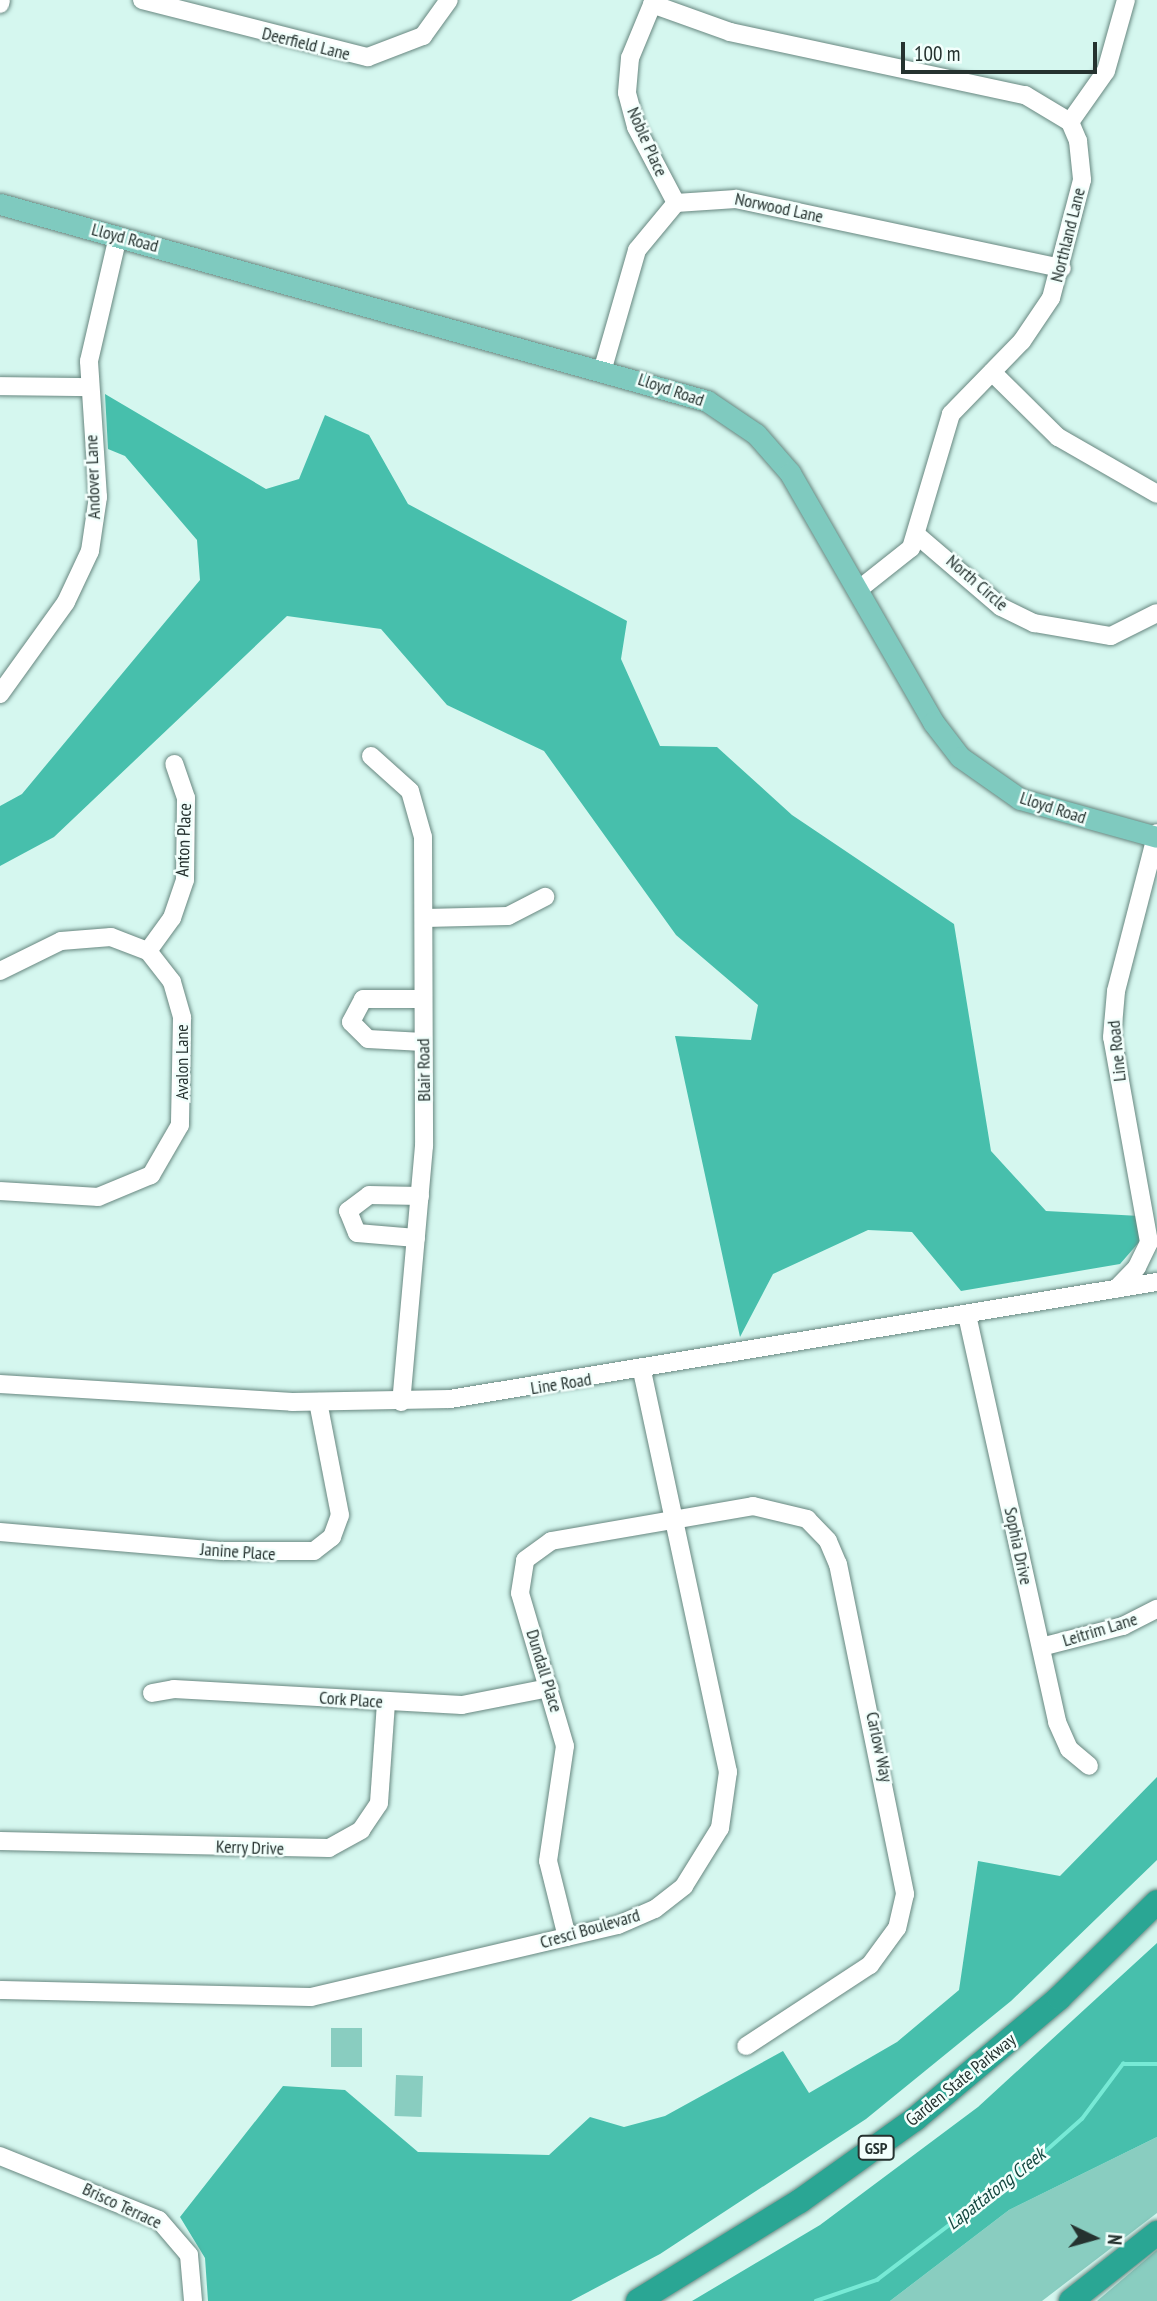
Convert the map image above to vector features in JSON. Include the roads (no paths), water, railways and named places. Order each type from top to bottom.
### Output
[{"type":"highway","name":"Garden State Parkway","points":[[638,2301],[790,2208],[915,2119],[1023,2030],[1150,1909],[1157,1895]]},
{"type":"highway","points":[[1071,2301],[1157,2233]]},
{"type":"main road","name":"Lloyd Road","points":[[0,204],[603,368],[707,401],[756,434],[790,473],[933,722],[974,770],[1038,806],[1157,836]]},
{"type":"street","name":"Deerfield Lane","points":[[142,0],[368,57],[423,36],[449,0]]},
{"type":"street","points":[[653,2],[730,32],[1025,95],[1070,122],[1106,71],[1125,0]]},
{"type":"street","name":"Noble Place","points":[[653,2],[630,58],[627,93],[636,127],[676,203]]},
{"type":"street","name":"Northland Lane","points":[[858,590],[893,567],[918,536],[944,429],[962,399],[992,372],[1037,323],[1062,268],[1083,166],[1070,122]]},
{"type":"street","name":"Norwood Lane","points":[[676,203],[736,199],[1062,268]]},
{"type":"street","points":[[603,368],[637,250],[676,203]]},
{"type":"street","name":"Andover Lane","points":[[0,694],[66,602],[90,551],[98,497],[88,387],[93,334],[118,236]]},
{"type":"street","points":[[992,372],[1058,437],[1157,494]]},
{"type":"street","points":[[0,386],[88,387]]},
{"type":"street","name":"North Circle","points":[[918,536],[1001,607],[1034,623],[1111,636],[1157,613]]},
{"type":"street","name":"Blair Road","points":[[372,755],[399,776],[415,802],[425,918],[420,1196],[401,1402]]},
{"type":"street","name":"Anton Place","points":[[148,951],[172,918],[185,880],[186,798],[174,764]]},
{"type":"street","name":"Line Road","points":[[1116,1289],[1137,1267],[1154,1231],[1112,1037],[1116,991],[1157,836]]},
{"type":"street","points":[[425,918],[508,916],[545,897]]},
{"type":"street","points":[[0,971],[79,936],[111,937],[148,951]]},
{"type":"street","name":"Avalon Lane","points":[[0,1191],[112,1195],[140,1183],[169,1154],[181,1111],[182,1018],[172,982],[148,951]]},
{"type":"street","points":[[423,999],[363,999],[351,1022],[368,1039],[423,1042]]},
{"type":"street","points":[[416,1237],[357,1233],[348,1211],[369,1195],[420,1196]]},
{"type":"street","name":"Line Road","points":[[0,1384],[318,1402],[401,1402],[642,1371],[1157,1282]]},
{"type":"street","name":"Sophia Drive","points":[[967,1315],[1061,1735],[1088,1766]]},
{"type":"street","name":"Cresci Boulevard","points":[[0,1990],[311,1997],[630,1922],[665,1902],[702,1864],[724,1817],[726,1754],[642,1371]]},
{"type":"street","name":"Janine Place","points":[[0,1532],[222,1551],[314,1552],[332,1537],[340,1515],[318,1402]]},
{"type":"street","name":"Carlow Way","points":[[675,1519],[774,1507],[807,1519],[828,1541],[904,1861],[904,1905],[884,1950],[816,2004],[746,2046]]},
{"type":"street","name":"Dundall Place","points":[[568,1937],[548,1872],[565,1762],[549,1688],[520,1593],[525,1560],[551,1541],[675,1519]]},
{"type":"street","name":"Leitrim Lane","points":[[1041,1647],[1123,1626],[1157,1609]]},
{"type":"street","name":"Cork Place","points":[[152,1693],[174,1689],[386,1702],[489,1704],[549,1688]]},
{"type":"street","name":"Kerry Drive","points":[[0,1840],[329,1848],[361,1830],[379,1803],[386,1702]]},
{"type":"street","name":"Brisco Terrace","points":[[0,2156],[159,2220],[189,2255],[193,2301]]},
{"type":"waterway","name":"Lapattatong Creek","points":[[816,2301],[877,2280],[1039,2157],[1082,2119],[1123,2064],[1157,2064]]}]
